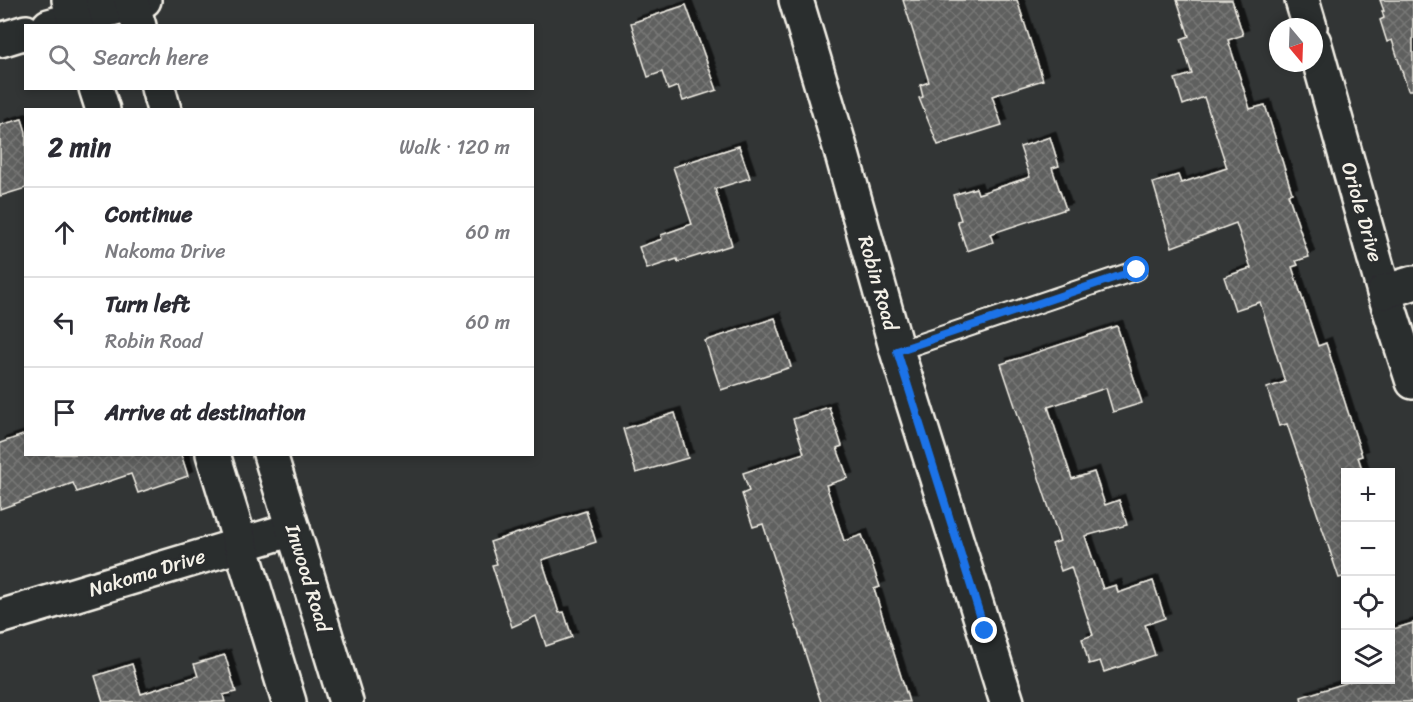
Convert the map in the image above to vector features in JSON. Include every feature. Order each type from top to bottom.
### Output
[{"type":"street","name":"Robin Road","points":[[796,0],[897,351],[1007,702]]},
{"type":"street","points":[[1302,0],[1307,18]]},
{"type":"street","points":[[67,17],[137,7]]},
{"type":"street","points":[[0,40],[24,33]]},
{"type":"street","name":"Oriole Drive","points":[[1323,68],[1399,287],[1413,382]]},
{"type":"street","points":[[97,90],[102,108]]},
{"type":"street","points":[[159,90],[163,108]]},
{"type":"street","points":[[214,456],[289,702]]},
{"type":"street","name":"Inwood Road","points":[[271,456],[346,702]]},
{"type":"street","name":"Nakoma Drive","points":[[0,617],[293,529]]},
{"type":"lane","points":[[897,351],[1137,270]]},
{"type":"building","points":[[903,0],[1017,0],[1043,80],[992,96],[1002,125],[938,145],[919,98],[923,97],[920,85],[929,82]]},
{"type":"building","points":[[1177,0],[1232,0],[1243,35],[1228,40],[1250,109],[1265,105],[1292,193],[1288,194],[1309,257],[1296,261],[1298,265],[1292,267],[1318,346],[1326,343],[1362,456],[1358,457],[1362,468],[1341,468],[1341,577],[1339,578],[1287,424],[1279,426],[1267,388],[1285,382],[1260,302],[1235,310],[1224,277],[1251,268],[1236,223],[1172,247],[1153,183],[1178,175],[1181,183],[1227,168],[1204,97],[1183,105],[1175,79],[1192,74],[1181,39],[1189,36]]},
{"type":"building","points":[[1380,0],[1413,0],[1413,90],[1408,90],[1392,40],[1387,42],[1380,20],[1384,18],[1382,11],[1384,11]]},
{"type":"building","points":[[686,5],[717,90],[683,101],[678,86],[668,90],[662,72],[648,77],[631,23]]},
{"type":"building","points":[[22,119],[24,126],[24,189],[0,196],[0,125]]},
{"type":"building","points":[[1050,137],[1059,166],[1052,168],[1066,209],[990,234],[993,242],[967,251],[957,221],[961,220],[953,195],[976,188],[978,194],[1030,177],[1020,147]]},
{"type":"building","points":[[739,146],[750,178],[715,189],[732,245],[647,269],[639,247],[662,239],[661,235],[692,224],[673,167]]},
{"type":"building","points":[[775,318],[791,367],[721,390],[705,341]]},
{"type":"building","points":[[1117,326],[1142,403],[1113,412],[1106,388],[1048,407],[1072,479],[1094,472],[1105,505],[1119,500],[1127,525],[1085,536],[1103,589],[1116,585],[1118,593],[1153,581],[1165,618],[1145,625],[1155,655],[1104,672],[1100,661],[1089,664],[1082,639],[1093,635],[1071,567],[1061,571],[1052,544],[1060,541],[1001,364]]},
{"type":"building","points":[[829,407],[842,446],[837,448],[848,478],[826,485],[844,541],[862,535],[880,587],[874,589],[909,702],[821,702],[763,524],[753,527],[742,494],[749,491],[743,473],[804,453],[793,419]]},
{"type":"building","points":[[675,413],[688,458],[636,473],[623,429]]},
{"type":"building","points":[[24,435],[24,456],[182,456],[188,476],[138,493],[131,474],[77,492],[73,483],[0,509],[0,443]]},
{"type":"building","points":[[586,511],[596,542],[542,560],[559,613],[564,612],[572,637],[546,646],[536,616],[512,627],[492,565],[497,564],[490,542]]},
{"type":"building","points":[[1413,623],[1413,702],[1302,702],[1301,697],[1342,684],[1395,684],[1395,628]]},
{"type":"building","points":[[225,655],[236,692],[223,695],[225,702],[103,702],[95,676],[132,664],[141,694],[198,676],[194,664]]},
{"type":"route","points":[[985,631],[897,351],[1137,270]]}]
